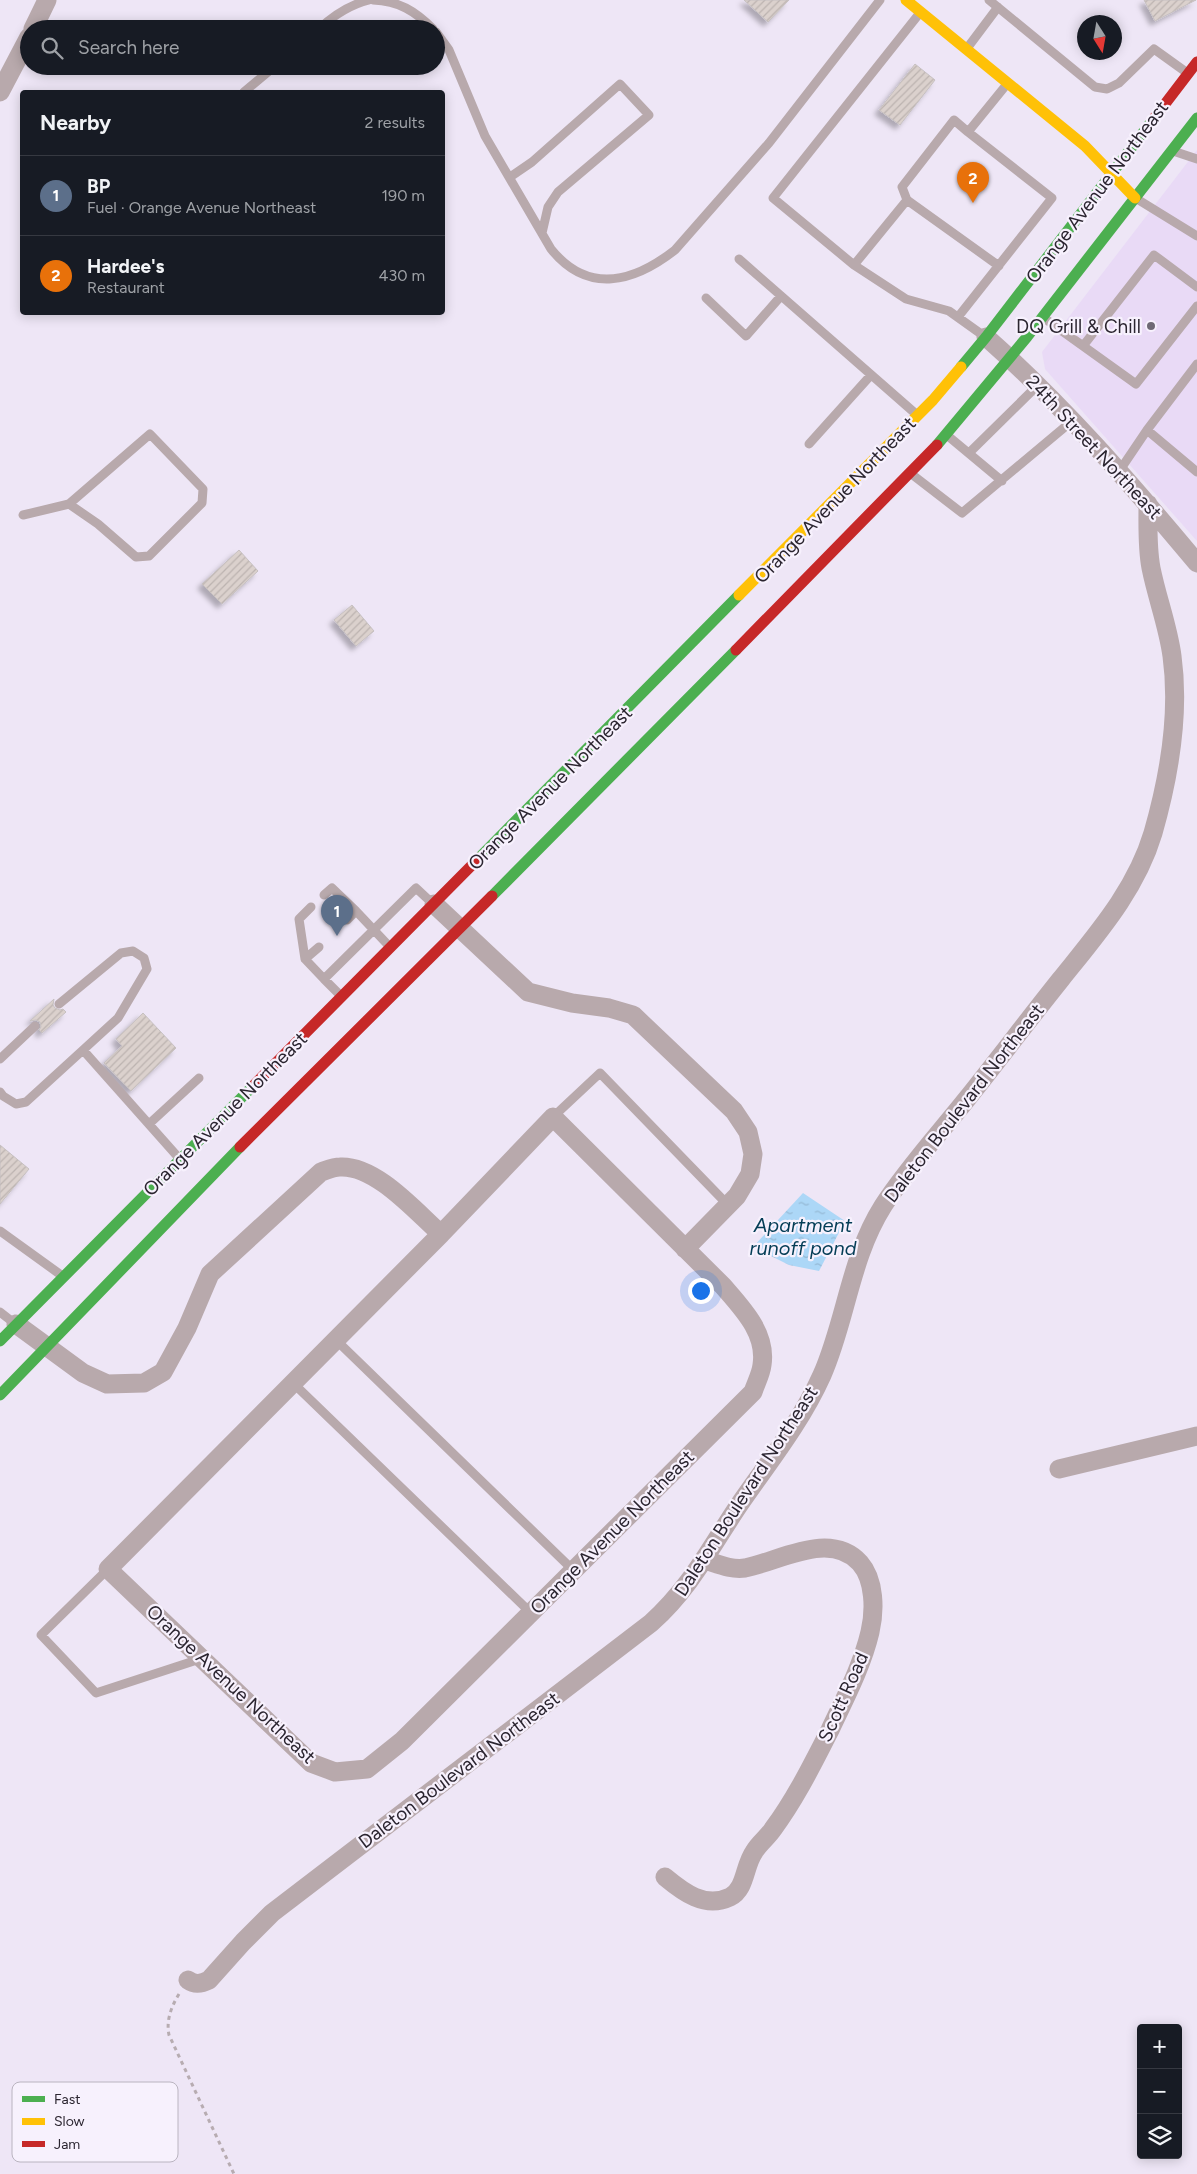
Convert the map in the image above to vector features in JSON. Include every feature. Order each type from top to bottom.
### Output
[{"type":"main road","points":[[906,0],[1085,146],[1135,198]]},
{"type":"main road","name":"Orange Avenue Northeast","points":[[0,1341],[918,416],[986,337],[1197,62]]},
{"type":"main road","name":"Orange Avenue Northeast","points":[[0,1395],[286,1101],[911,473],[1010,358],[1197,118]]},
{"type":"street","points":[[37,20],[47,0]]},
{"type":"street","points":[[0,92],[20,54]]},
{"type":"street","name":"24th Street Northeast","points":[[986,337],[1038,385],[1120,470],[1197,563]]},
{"type":"street","name":"Daleton Boulevard Northeast","points":[[188,1980],[192,1983],[201,1984],[209,1980],[272,1913],[652,1623],[669,1607],[688,1584],[728,1521],[804,1410],[822,1375],[835,1339],[851,1283],[866,1241],[880,1210],[898,1184],[1117,907],[1142,861],[1153,834],[1168,769],[1176,684],[1172,652],[1151,567],[1148,504]]},
{"type":"street","points":[[434,904],[528,992],[572,1003],[609,1008],[633,1015],[734,1111],[748,1132],[753,1154],[750,1174],[737,1196],[685,1249]]},
{"type":"street","points":[[108,1569],[441,1234],[553,1117]]},
{"type":"street","name":"Orange Avenue Northeast","points":[[108,1569],[200,1659],[311,1763],[335,1772],[367,1769],[402,1741],[753,1392],[762,1365],[760,1338],[747,1313],[553,1117]]},
{"type":"street","points":[[16,1324],[46,1348],[83,1373],[107,1384],[144,1383],[163,1372],[187,1328],[210,1274],[321,1172],[340,1167],[356,1169],[382,1182],[441,1234]]},
{"type":"street","points":[[1059,1469],[1197,1436]]},
{"type":"street","name":"Scott Road","points":[[665,1877],[687,1894],[698,1899],[713,1901],[727,1898],[734,1894],[741,1886],[753,1852],[773,1829],[796,1794],[838,1712],[859,1668],[873,1615],[872,1592],[866,1572],[859,1562],[848,1554],[834,1549],[815,1548],[744,1568],[730,1568],[705,1560]]},
{"type":"lane","points":[[330,20],[341,11],[371,0],[388,1],[405,6],[425,20]]},
{"type":"lane","points":[[445,46],[486,136],[542,233],[560,259],[572,269],[588,276],[602,279],[619,279],[637,275],[658,264],[675,250],[734,184],[807,96],[880,0]]},
{"type":"lane","points":[[989,0],[1095,87],[1107,89],[1119,83],[1154,49],[1188,74]]},
{"type":"lane","points":[[966,48],[998,7]]},
{"type":"lane","points":[[921,12],[773,198],[854,265],[906,299],[949,311],[986,337]]},
{"type":"lane","points":[[246,90],[264,75]]},
{"type":"lane","points":[[968,132],[1008,82]]},
{"type":"lane","points":[[510,177],[532,162],[620,84],[648,114],[558,192],[548,207],[542,233]]},
{"type":"lane","points":[[958,317],[999,266],[1052,198],[954,120],[902,187],[908,200],[999,266]]},
{"type":"lane","points":[[1172,151],[1197,159]]},
{"type":"lane","points":[[1135,198],[1197,236]]},
{"type":"lane","points":[[854,265],[908,200]]},
{"type":"lane","points":[[1083,346],[1154,255],[1197,287]]},
{"type":"lane","points":[[739,259],[918,416]]},
{"type":"lane","points":[[706,298],[746,336],[781,296]]},
{"type":"lane","points":[[1043,317],[1136,384],[1197,306]]},
{"type":"lane","points":[[1120,470],[1147,430],[1197,364]]},
{"type":"lane","points":[[809,444],[871,375]]},
{"type":"lane","points":[[969,453],[1038,385]]},
{"type":"lane","points":[[911,473],[962,513],[1072,421]]},
{"type":"lane","points":[[1147,430],[1197,472]]},
{"type":"lane","points":[[23,515],[69,504],[150,434],[202,489],[202,503],[149,556],[136,557],[98,524],[69,504]]},
{"type":"lane","points":[[946,434],[1002,481]]},
{"type":"lane","points":[[324,895],[332,888],[391,948]]},
{"type":"lane","points":[[324,979],[416,888],[434,904]]},
{"type":"lane","points":[[311,907],[298,919],[305,959],[342,997]]},
{"type":"lane","points":[[347,920],[356,911]]},
{"type":"lane","points":[[305,959],[319,947]]},
{"type":"lane","points":[[0,1092],[16,1104],[26,1102],[118,1018],[146,969],[144,958],[133,951],[121,954],[59,1004]]},
{"type":"lane","points":[[0,1059],[35,1026]]},
{"type":"lane","points":[[83,1050],[180,1159]]},
{"type":"lane","points":[[553,1117],[600,1073],[728,1205]]},
{"type":"lane","points":[[149,1124],[199,1078]]},
{"type":"lane","points":[[0,1231],[63,1277]]},
{"type":"lane","points":[[0,1312],[16,1324]]},
{"type":"lane","points":[[336,1340],[573,1570]]},
{"type":"lane","points":[[293,1383],[531,1613]]},
{"type":"lane","points":[[108,1569],[41,1635],[96,1693],[200,1659]]},
{"type":"path","points":[[188,1980],[177,1997],[169,2016],[167,2027],[234,2174]]},
{"type":"shaded area","points":[[1197,150],[1197,541],[1045,369],[1042,352]]},
{"type":"water","name":"Apartment runoff pond","points":[[803,1193],[845,1221],[819,1271],[789,1265],[753,1247]]},
{"type":"building","points":[[744,0],[789,0],[768,22]]},
{"type":"building","points":[[1144,0],[1196,0],[1155,21]]},
{"type":"building","points":[[915,64],[935,80],[900,125],[879,110]]},
{"type":"building","points":[[239,550],[258,571],[222,604],[202,584]]},
{"type":"building","points":[[352,605],[374,631],[356,646],[334,620]]},
{"type":"building","points":[[54,999],[53,1005],[55,1008],[63,1009],[66,1012],[42,1033],[39,1030],[41,1027],[40,1022],[36,1020],[30,1021]]},
{"type":"building","points":[[143,1013],[176,1048],[131,1091],[104,1063],[122,1046],[116,1039]]},
{"type":"building","points":[[0,1145],[29,1169],[0,1204]]},
{"type":"traffic: fast","points":[[937,445],[1027,337],[1197,118]]},
{"type":"traffic: fast","points":[[961,367],[1152,121]]},
{"type":"traffic: fast","points":[[479,858],[739,595]]},
{"type":"traffic: fast","points":[[492,896],[736,650]]},
{"type":"traffic: fast","points":[[0,1341],[254,1085]]},
{"type":"traffic: fast","points":[[0,1395],[240,1147]]},
{"type":"traffic: slow","points":[[906,0],[1085,146],[1135,198]]},
{"type":"traffic: slow","points":[[739,595],[933,400],[961,367]]},
{"type":"traffic: jam","points":[[1152,121],[1197,62]]},
{"type":"traffic: jam","points":[[736,650],[937,445]]},
{"type":"traffic: jam","points":[[254,1085],[479,858]]},
{"type":"traffic: jam","points":[[240,1147],[492,896]]},
{"type":"place","name":"Hardee's","points":[[973,203]]},
{"type":"place","name":"DQ Grill & Chill","points":[[1151,326]]},
{"type":"place","name":"BP","points":[[337,936]]}]
